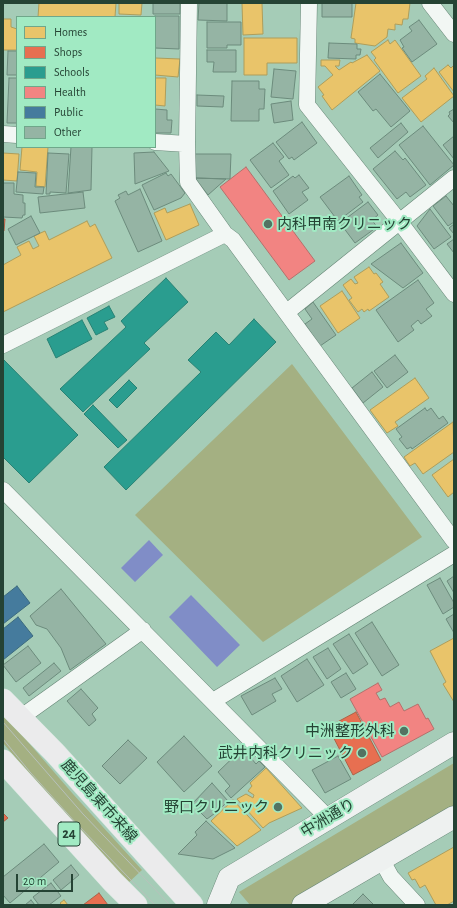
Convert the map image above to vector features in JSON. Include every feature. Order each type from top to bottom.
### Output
[{"type":"main road","name":"鹿児島東市来線","points":[[3,700],[55,753],[192,905]]},
{"type":"main road","name":"24","points":[[3,761],[113,882],[136,905]]},
{"type":"street","points":[[189,3],[187,144],[188,182],[225,234],[233,240],[287,312],[454,541]]},
{"type":"street","points":[[309,3],[307,105],[399,221],[454,294]]},
{"type":"street","points":[[430,3],[454,34]]},
{"type":"street","points":[[3,134],[16,135]]},
{"type":"street","points":[[156,142],[187,144]]},
{"type":"street","points":[[287,312],[454,178]]},
{"type":"street","points":[[3,345],[225,234]]},
{"type":"street","points":[[3,490],[328,818]]},
{"type":"street","points":[[213,701],[454,554]]},
{"type":"street","points":[[20,718],[143,630]]},
{"type":"street","name":"中洲通り","points":[[218,905],[229,878],[454,743]]},
{"type":"street","points":[[303,905],[454,817]]},
{"type":"street","points":[[381,859],[391,877],[418,905]]},
{"type":"green space","points":[[292,364],[422,537],[263,642],[135,515]]},
{"type":"green space","points":[[3,713],[73,794],[142,870],[127,884],[58,808],[3,743]]},
{"type":"green space","points":[[454,763],[454,811],[293,905],[250,905],[239,892]]},
{"type":"water","points":[[149,540],[163,555],[135,582],[121,568]]},
{"type":"water","points":[[191,595],[240,645],[217,667],[169,617]]},
{"type":"building: Homes","points":[[39,3],[116,3],[115,16],[38,16]]},
{"type":"building: Homes","points":[[119,3],[142,3],[141,15],[119,14]]},
{"type":"building: Homes","points":[[242,3],[262,3],[263,34],[243,35]]},
{"type":"building: Homes","points":[[356,3],[410,3],[408,19],[403,19],[402,25],[395,24],[395,30],[388,29],[387,37],[375,46],[355,43],[355,39],[351,38]]},
{"type":"building: Homes","points":[[3,19],[11,19],[11,27],[16,29],[16,50],[3,50]]},
{"type":"building: Homes","points":[[244,38],[297,38],[297,63],[267,63],[267,75],[244,75]]},
{"type":"building: Homes","points":[[388,40],[390,44],[395,40],[421,76],[398,93],[374,60],[376,58],[371,52]]},
{"type":"building: Homes","points":[[367,55],[380,71],[332,110],[322,96],[324,95],[318,87],[333,75],[325,66],[321,66],[321,60],[340,60],[339,66],[335,66],[339,70],[351,62],[352,63]]},
{"type":"building: Homes","points":[[156,58],[180,59],[178,77],[156,75]]},
{"type":"building: Homes","points":[[448,65],[451,68],[454,65],[454,92],[439,72]]},
{"type":"building: Homes","points":[[434,68],[454,96],[421,122],[402,98],[427,79],[425,76]]},
{"type":"building: Homes","points":[[156,78],[166,78],[165,106],[156,105]]},
{"type":"building: Homes","points":[[22,148],[48,148],[45,187],[36,186],[37,172],[20,170]]},
{"type":"building: Homes","points":[[3,153],[19,154],[17,181],[3,180]]},
{"type":"building: Homes","points":[[190,204],[199,225],[166,240],[154,213],[165,208],[167,213]]},
{"type":"building: Homes","points":[[87,221],[90,227],[95,224],[112,258],[3,312],[3,265],[21,255],[17,247],[29,241],[33,249],[39,246],[34,236],[45,231],[49,240]]},
{"type":"building: Homes","points":[[369,267],[383,282],[380,284],[389,297],[369,311],[368,309],[364,312],[362,309],[358,312],[349,300],[352,298],[343,285],[351,279],[355,284],[358,283],[354,277]]},
{"type":"building: Homes","points":[[342,291],[360,318],[338,333],[320,306]]},
{"type":"building: Homes","points":[[415,378],[429,398],[395,422],[398,426],[387,433],[370,410]]},
{"type":"building: Homes","points":[[453,422],[454,452],[423,474],[415,463],[410,466],[404,457]]},
{"type":"building: Homes","points":[[454,459],[454,492],[448,497],[432,475]]},
{"type":"building: Homes","points":[[454,638],[454,702],[443,684],[446,682],[430,651]]},
{"type":"building: Homes","points":[[266,768],[302,808],[269,823],[263,828],[237,799],[246,794],[253,798],[254,795],[248,791],[252,786],[250,783]]},
{"type":"building: Homes","points":[[233,800],[261,830],[237,846],[211,821]]},
{"type":"building: Homes","points":[[454,847],[454,901],[447,905],[436,905],[425,885],[420,888],[415,879],[412,880],[408,873]]},
{"type":"building: Homes","points":[[64,900],[68,905],[62,905],[60,903]]},
{"type":"building: Shops","points":[[3,219],[5,219],[4,231],[3,231]]},
{"type":"building: Shops","points":[[356,712],[381,760],[353,775],[328,727]]},
{"type":"building: Shops","points":[[3,813],[8,818],[3,822]]},
{"type":"building: Shops","points":[[99,893],[108,905],[83,905]]},
{"type":"building: Schools","points":[[166,278],[188,302],[144,343],[150,349],[83,412],[60,389],[126,327],[121,321]]},
{"type":"building: Schools","points":[[109,306],[115,317],[104,322],[108,329],[96,335],[87,318]]},
{"type":"building: Schools","points":[[254,319],[276,342],[126,490],[104,467],[201,372],[188,360],[216,332],[229,345]]},
{"type":"building: Schools","points":[[82,320],[92,339],[56,358],[47,339]]},
{"type":"building: Schools","points":[[3,359],[78,435],[29,483],[3,457]]},
{"type":"building: Schools","points":[[129,380],[137,388],[117,408],[109,400]]},
{"type":"building: Schools","points":[[93,405],[127,440],[118,448],[84,414]]},
{"type":"building: Health","name":"内科甲南クリニック","points":[[246,167],[315,261],[289,280],[220,187]]},
{"type":"building: Health","points":[[378,683],[382,690],[376,693],[380,700],[385,698],[390,707],[399,702],[404,711],[418,704],[426,719],[428,718],[434,729],[382,757],[350,699]]},
{"type":"building: Public","points":[[17,586],[30,603],[3,624],[3,597]]},
{"type":"building: Public","points":[[18,617],[33,636],[3,660],[3,629]]},
{"type":"building: Other","points":[[153,3],[180,3],[180,14],[153,14]]},
{"type":"building: Other","points":[[199,3],[227,3],[227,21],[198,20]]},
{"type":"building: Other","points":[[322,3],[352,3],[352,17],[322,17]]},
{"type":"building: Other","points":[[156,16],[179,16],[179,49],[156,48]]},
{"type":"building: Other","points":[[419,20],[437,44],[412,62],[402,48],[404,47],[400,40],[412,31],[409,27]]},
{"type":"building: Other","points":[[207,22],[241,22],[241,45],[227,45],[227,48],[207,48]]},
{"type":"building: Other","points":[[329,43],[357,44],[357,49],[361,49],[360,55],[356,55],[356,59],[328,58]]},
{"type":"building: Other","points":[[207,50],[236,50],[236,72],[213,72],[214,62],[207,62]]},
{"type":"building: Other","points":[[8,51],[16,51],[16,75],[7,75]]},
{"type":"building: Other","points":[[274,69],[296,71],[293,99],[271,97]]},
{"type":"building: Other","points":[[380,74],[410,111],[391,127],[376,109],[373,111],[358,92]]},
{"type":"building: Other","points":[[9,78],[16,78],[16,123],[7,123]]},
{"type":"building: Other","points":[[232,81],[259,81],[259,89],[265,89],[264,109],[259,109],[259,121],[231,121]]},
{"type":"building: Other","points":[[197,95],[224,96],[223,107],[197,106]]},
{"type":"building: Other","points":[[291,101],[293,120],[274,123],[271,104]]},
{"type":"building: Other","points":[[156,109],[167,110],[167,120],[172,120],[171,133],[156,133]]},
{"type":"building: Other","points":[[454,109],[454,123],[448,116],[450,114],[449,112]]},
{"type":"building: Other","points":[[302,122],[317,143],[294,160],[292,157],[289,159],[276,142]]},
{"type":"building: Other","points":[[401,123],[408,132],[378,158],[370,148]]},
{"type":"building: Other","points":[[423,126],[454,165],[430,185],[399,145]]},
{"type":"building: Other","points":[[454,136],[454,159],[443,145]]},
{"type":"building: Other","points":[[273,143],[284,157],[279,161],[289,175],[271,188],[250,160]]},
{"type":"building: Other","points":[[71,148],[92,148],[91,190],[68,193]]},
{"type":"building: Other","points":[[395,151],[403,160],[405,158],[426,185],[410,197],[406,192],[397,199],[373,169]]},
{"type":"building: Other","points":[[154,152],[169,171],[135,184],[134,153]]},
{"type":"building: Other","points":[[48,153],[69,154],[66,193],[50,192],[50,194],[46,194]]},
{"type":"building: Other","points":[[195,154],[231,154],[230,179],[195,178]]},
{"type":"building: Other","points":[[18,172],[36,173],[35,187],[44,187],[43,194],[16,192]]},
{"type":"building: Other","points":[[166,173],[168,176],[171,174],[185,193],[181,198],[154,210],[142,185]]},
{"type":"building: Other","points":[[299,175],[309,188],[302,192],[308,200],[289,214],[273,191],[293,176],[295,178]]},
{"type":"building: Other","points":[[349,176],[362,195],[359,197],[363,202],[338,221],[320,197]]},
{"type":"building: Other","points":[[195,178],[226,179],[208,195]]},
{"type":"building: Other","points":[[3,183],[14,183],[14,194],[23,195],[25,215],[23,215],[22,218],[3,217]]},
{"type":"building: Other","points":[[140,189],[162,241],[138,252],[115,201],[120,198],[118,195],[126,191],[128,195]]},
{"type":"building: Other","points":[[83,192],[85,208],[40,213],[38,197]]},
{"type":"building: Other","points":[[446,196],[454,206],[454,222],[448,226],[433,206]]},
{"type":"building: Other","points":[[368,202],[378,215],[372,220],[377,227],[355,243],[340,223]]},
{"type":"building: Other","points":[[430,209],[451,237],[434,249],[417,226]]},
{"type":"building: Other","points":[[31,216],[40,233],[16,245],[8,229]]},
{"type":"building: Other","points":[[454,224],[454,234],[449,228]]},
{"type":"building: Other","points":[[454,239],[454,253],[447,244]]},
{"type":"building: Other","points":[[401,243],[423,273],[403,288],[371,264]]},
{"type":"building: Other","points":[[418,280],[434,303],[426,309],[432,316],[421,324],[418,320],[411,326],[414,330],[398,342],[376,310]]},
{"type":"building: Other","points":[[313,302],[336,335],[320,346],[305,324],[312,319],[305,309]]},
{"type":"building: Other","points":[[395,355],[408,372],[387,388],[374,371]]},
{"type":"building: Other","points":[[372,372],[383,387],[363,403],[352,388]]},
{"type":"building: Other","points":[[425,408],[427,411],[431,408],[439,419],[443,416],[448,423],[412,449],[411,447],[407,449],[399,439],[402,437],[396,429]]},
{"type":"building: Other","points":[[454,576],[454,593],[447,581]]},
{"type":"building: Other","points":[[440,578],[454,603],[454,607],[443,614],[427,585]]},
{"type":"building: Other","points":[[61,589],[106,644],[70,670],[61,648],[47,629],[36,625],[30,616]]},
{"type":"building: Other","points":[[454,614],[454,633],[446,619]]},
{"type":"building: Other","points":[[372,622],[399,665],[382,676],[355,633]]},
{"type":"building: Other","points":[[349,634],[368,664],[353,674],[333,644]]},
{"type":"building: Other","points":[[28,646],[41,663],[16,682],[3,665]]},
{"type":"building: Other","points":[[328,648],[341,669],[327,679],[313,657]]},
{"type":"building: Other","points":[[307,659],[324,685],[297,702],[281,676]]},
{"type":"building: Other","points":[[54,663],[61,671],[29,696],[23,688]]},
{"type":"building: Other","points":[[346,673],[356,689],[341,698],[331,682]]},
{"type":"building: Other","points":[[275,678],[282,689],[272,694],[276,701],[252,715],[241,696]]},
{"type":"building: Other","points":[[81,689],[98,708],[92,714],[96,720],[89,726],[67,701]]},
{"type":"building: Other","points":[[184,736],[212,766],[184,792],[157,762]]},
{"type":"building: Other","points":[[128,740],[147,758],[120,784],[102,766]]},
{"type":"building: Other","points":[[245,746],[253,755],[251,758],[256,764],[259,761],[265,767],[231,798],[225,791],[230,786],[218,772]]},
{"type":"building: Other","points":[[338,756],[351,779],[325,793],[312,770]]},
{"type":"building: Other","points":[[212,783],[228,801],[207,819],[192,804]]},
{"type":"building: Other","points":[[206,821],[235,848],[213,859],[178,854],[197,835],[195,832]]},
{"type":"building: Other","points":[[44,844],[59,862],[10,903],[3,895],[3,877]]},
{"type":"building: Other","points":[[71,865],[79,875],[61,890],[53,880]]},
{"type":"building: Other","points":[[51,883],[61,896],[49,905],[39,905],[33,897]]},
{"type":"building: Other","points":[[363,894],[374,905],[352,905]]},
{"type":"building: Other","points":[[31,900],[35,905],[25,905]]},
{"type":"tram line","points":[[3,722],[83,814],[170,905]]},
{"type":"tram line","points":[[3,739],[30,772],[76,823],[155,905]]},
{"type":"place","name":"内科甲南クリニック","points":[[268,224]]},
{"type":"place","name":"中洲整形外科","points":[[404,731]]},
{"type":"place","name":"武井内科クリニック","points":[[362,753]]},
{"type":"place","name":"野口クリニック","points":[[278,807]]}]
